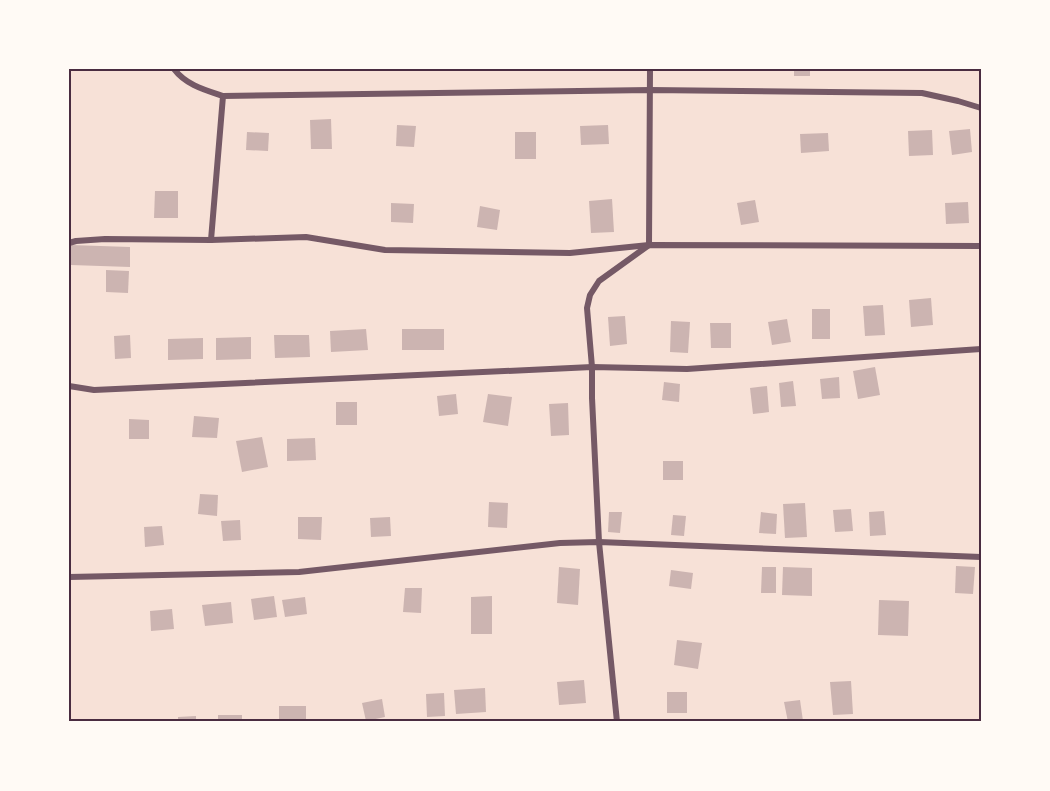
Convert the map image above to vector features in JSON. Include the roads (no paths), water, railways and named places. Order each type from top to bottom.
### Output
[{"type":"street","points":[[174,69],[186,81],[223,96],[650,90],[922,93],[981,108]]},
{"type":"street","points":[[649,245],[650,69]]},
{"type":"street","points":[[211,240],[223,96]]},
{"type":"street","points":[[69,243],[105,238],[211,240],[306,237],[385,250],[570,253],[649,245],[981,246]]},
{"type":"street","points":[[617,722],[599,542],[592,367],[587,308],[590,295],[599,281],[649,245]]},
{"type":"street","points":[[69,386],[94,390],[592,367],[687,369],[981,349]]},
{"type":"street","points":[[69,577],[299,572],[560,543],[599,542],[981,556]]}]
